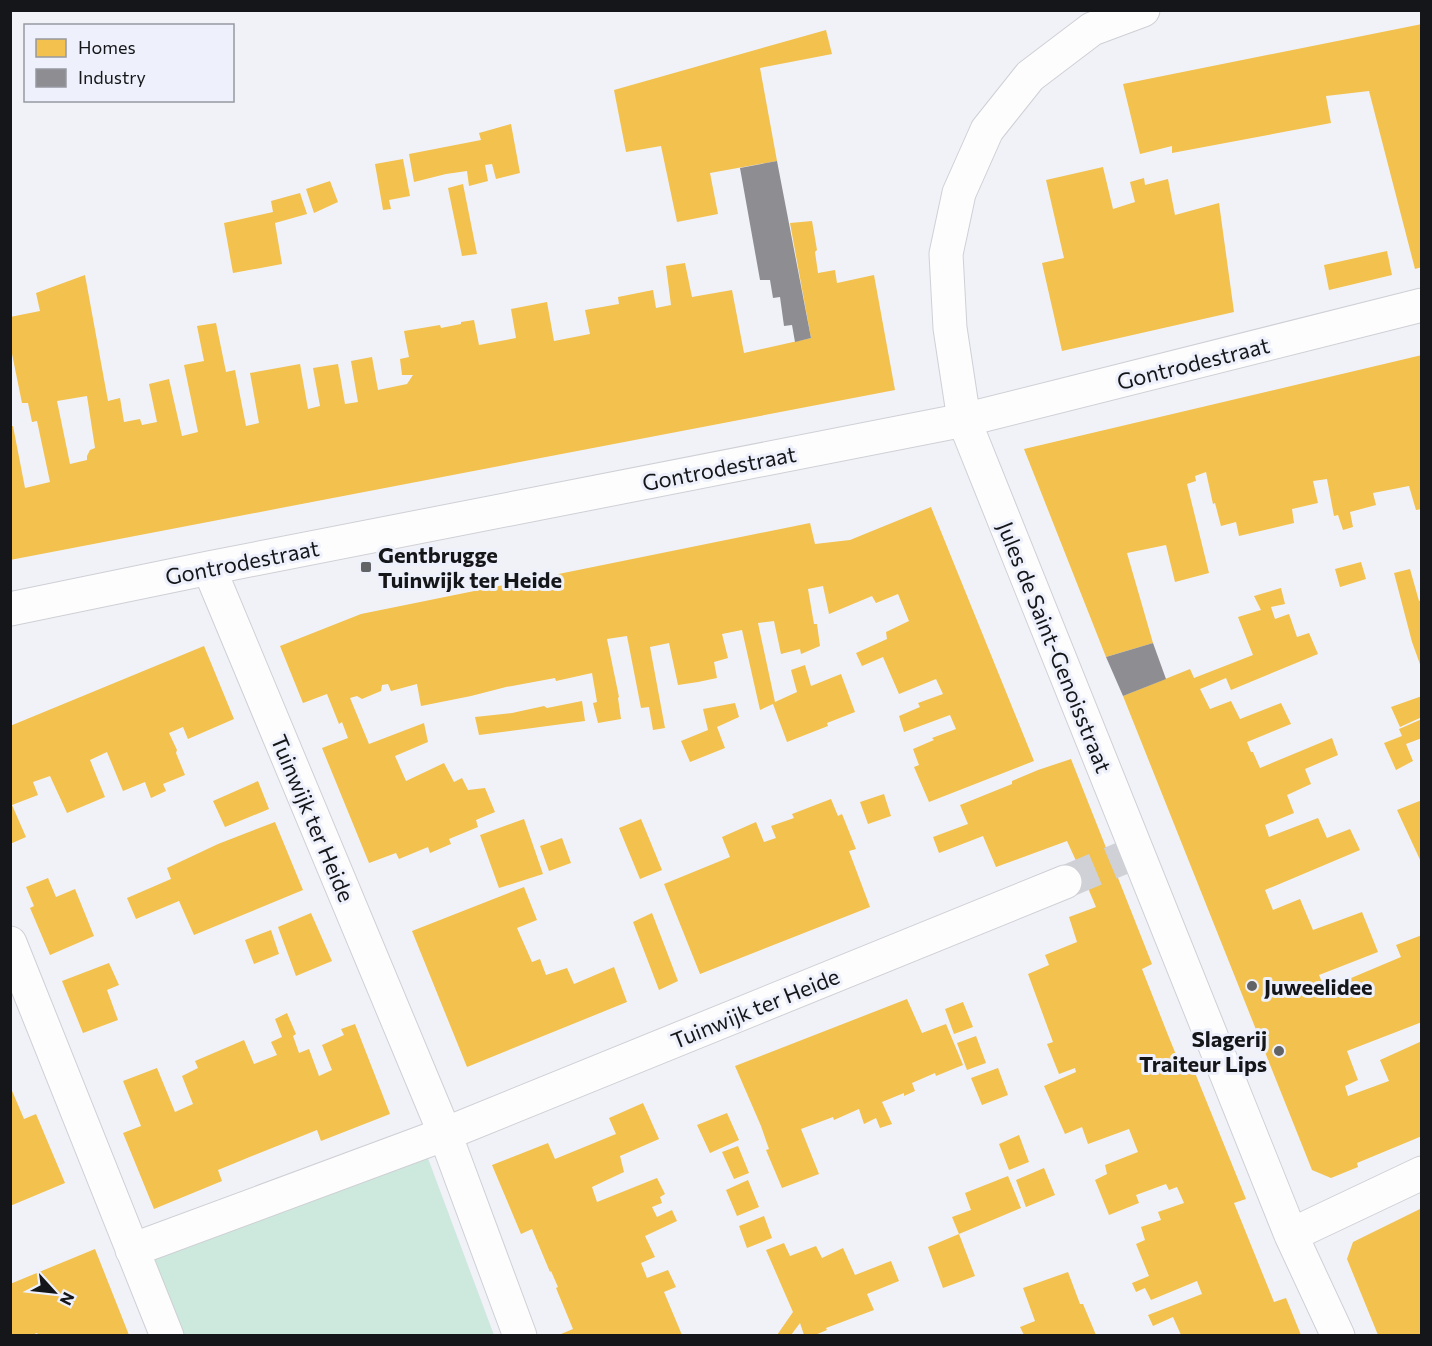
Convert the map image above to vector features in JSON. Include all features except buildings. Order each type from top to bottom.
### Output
[{"type":"street","name":"Jules de Saint-Genoisstraat","points":[[1143,10],[1092,29],[1030,76],[987,130],[959,193],[946,254],[950,328],[964,420],[1291,1235],[1338,1335]]},
{"type":"street","name":"Gontrodestraat","points":[[10,609],[964,420],[1422,305]]},
{"type":"street","name":"Tuinwijk ter Heide","points":[[209,568],[445,1134],[520,1335]]},
{"type":"street","name":"Tuinwijk ter Heide","points":[[132,1250],[445,1134],[1065,882]]},
{"type":"street","points":[[10,943],[167,1335]]},
{"type":"street","points":[[1291,1235],[1422,1173]]},
{"type":"green space","points":[[426,1153],[494,1335],[180,1335],[148,1256]]},
{"type":"tunnel","points":[[1065,882],[1137,852]]},
{"type":"place","name":"Gentbrugge Tuinwijk ter Heide","points":[[366,567]]},
{"type":"place","name":"Juweelidee","points":[[1252,986]]},
{"type":"place","name":"Slagerij Traiteur Lips","points":[[1279,1051]]}]
